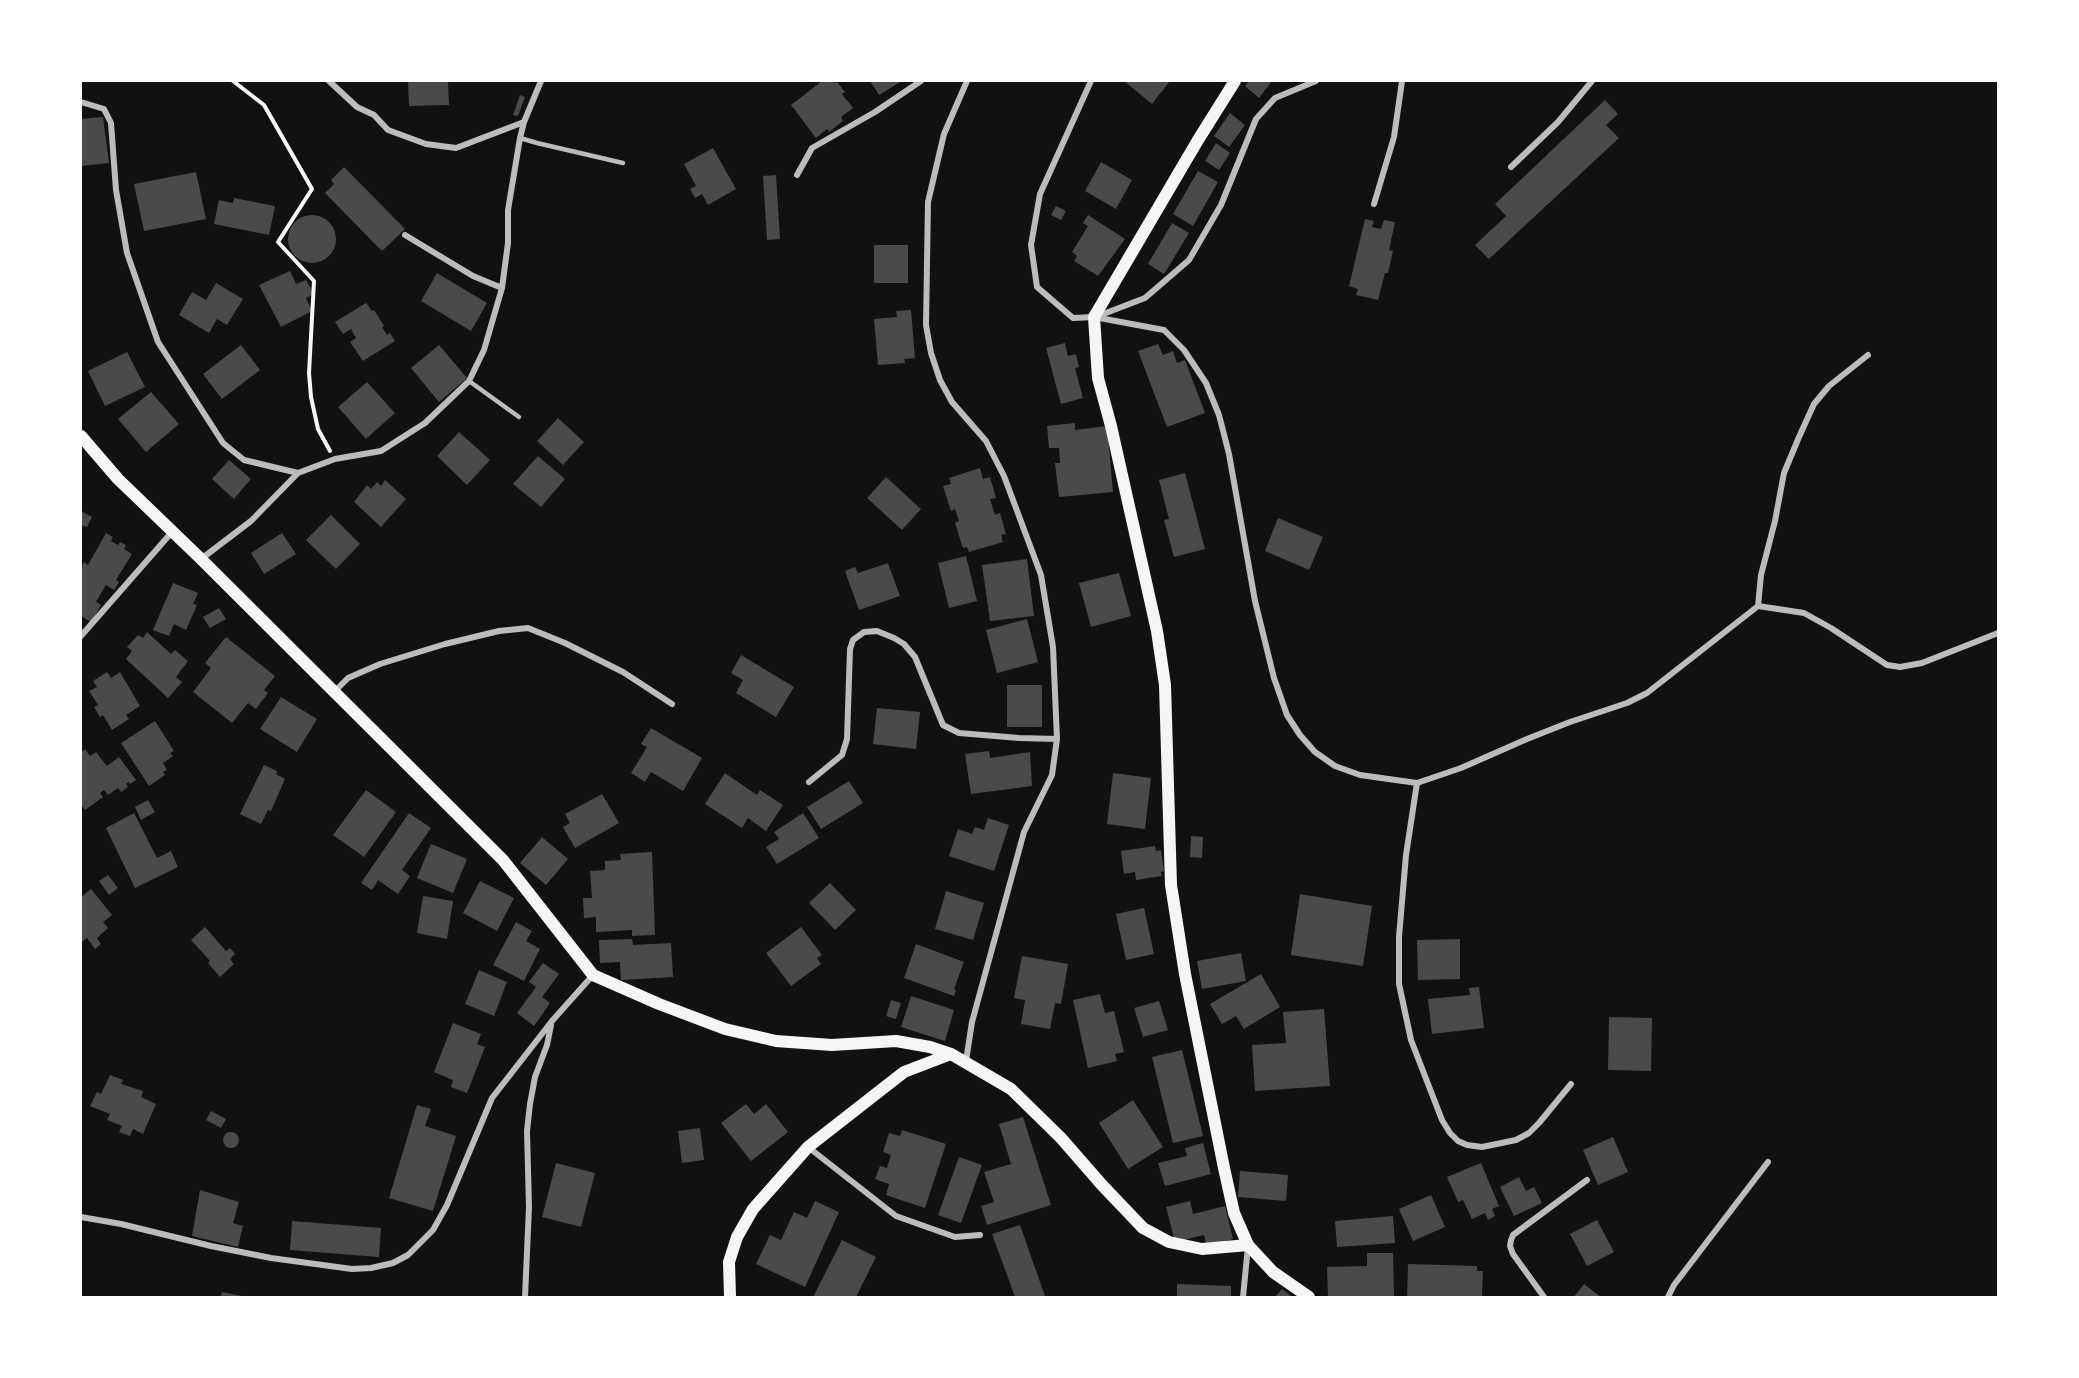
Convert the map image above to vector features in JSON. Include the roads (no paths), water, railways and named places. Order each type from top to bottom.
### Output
[{"type":"main road","points":[[1235,81],[1094,317],[1098,378],[1157,631],[1163,675],[1171,885],[1185,974],[1224,1168],[1234,1213],[1248,1245],[1273,1272],[1309,1297]]},
{"type":"main road","points":[[81,436],[118,480],[201,559],[503,860],[593,975],[658,1004],[725,1029],[776,1041],[832,1045],[896,1041],[930,1047],[966,1060],[1011,1089],[1061,1138],[1101,1185],[1143,1228],[1170,1242],[1202,1249],[1248,1245]]},
{"type":"main road","points":[[730,1297],[729,1262],[737,1237],[753,1209],[808,1147],[904,1072],[951,1054]]},
{"type":"street","points":[[330,81],[357,107],[374,115],[388,130],[426,144],[456,148],[524,122]]},
{"type":"street","points":[[201,559],[251,521],[298,473],[335,459],[381,451],[425,423],[469,381],[484,350],[502,288],[508,243],[508,210],[520,138],[541,81]]},
{"type":"street","points":[[797,176],[812,148],[876,112],[921,81]]},
{"type":"street","points":[[966,1060],[972,1022],[1024,832],[1052,775],[1057,739],[1053,647],[1041,575],[1004,476],[986,441],[952,402],[940,380],[931,353],[926,325],[928,202],[944,134],[967,81]]},
{"type":"street","points":[[1091,81],[1040,194],[1030,245],[1037,287],[1073,318],[1094,317],[1164,330],[1184,350],[1206,383],[1219,415],[1229,454],[1255,602],[1274,678],[1287,715],[1315,752],[1335,766],[1360,775],[1417,783],[1461,768],[1527,739],[1627,703],[1647,693],[1758,606],[1761,575],[1784,473],[1798,437],[1814,404],[1828,386],[1868,355]]},
{"type":"street","points":[[1094,317],[1145,298],[1189,260],[1221,205],[1256,119],[1275,98],[1316,81]]},
{"type":"street","points":[[1374,204],[1394,137],[1402,81]]},
{"type":"street","points":[[1511,167],[1558,122],[1592,81]]},
{"type":"street","points":[[81,102],[104,110],[111,123],[116,190],[127,253],[158,342],[223,443],[244,460],[298,473]]},
{"type":"street","points":[[405,235],[473,276],[502,288]]},
{"type":"street","points":[[81,636],[172,532]]},
{"type":"street","points":[[1758,606],[1804,613],[1831,627],[1887,665],[1900,667],[1922,663],[1998,633]]},
{"type":"street","points":[[334,693],[348,678],[380,664],[488,633],[528,628],[565,643],[623,672],[672,704]]},
{"type":"street","points":[[809,782],[842,755],[847,739],[850,650],[853,640],[864,633],[877,631],[904,644],[915,657],[943,725],[959,733],[1057,739]]},
{"type":"street","points":[[1417,783],[1406,855],[1400,925],[1399,984],[1411,1040],[1442,1120],[1458,1141],[1467,1145],[1482,1147],[1516,1140],[1529,1133],[1539,1123],[1571,1084]]},
{"type":"street","points":[[81,1217],[114,1222],[211,1246],[272,1258],[352,1269],[393,1263],[408,1255],[433,1230],[447,1205],[492,1098],[552,1021],[593,975]]},
{"type":"street","points":[[525,1297],[529,1207],[527,1131],[535,1077],[547,1045],[552,1021]]},
{"type":"street","points":[[808,1147],[896,1216],[955,1237],[981,1235]]},
{"type":"street","points":[[1668,1297],[1674,1285],[1768,1162]]},
{"type":"street","points":[[1544,1297],[1513,1254],[1510,1240],[1513,1234],[1587,1180]]},
{"type":"street","points":[[1243,1297],[1248,1245]]},
{"type":"lane","points":[[520,138],[623,163]]},
{"type":"lane","points":[[469,381],[519,417]]}]
